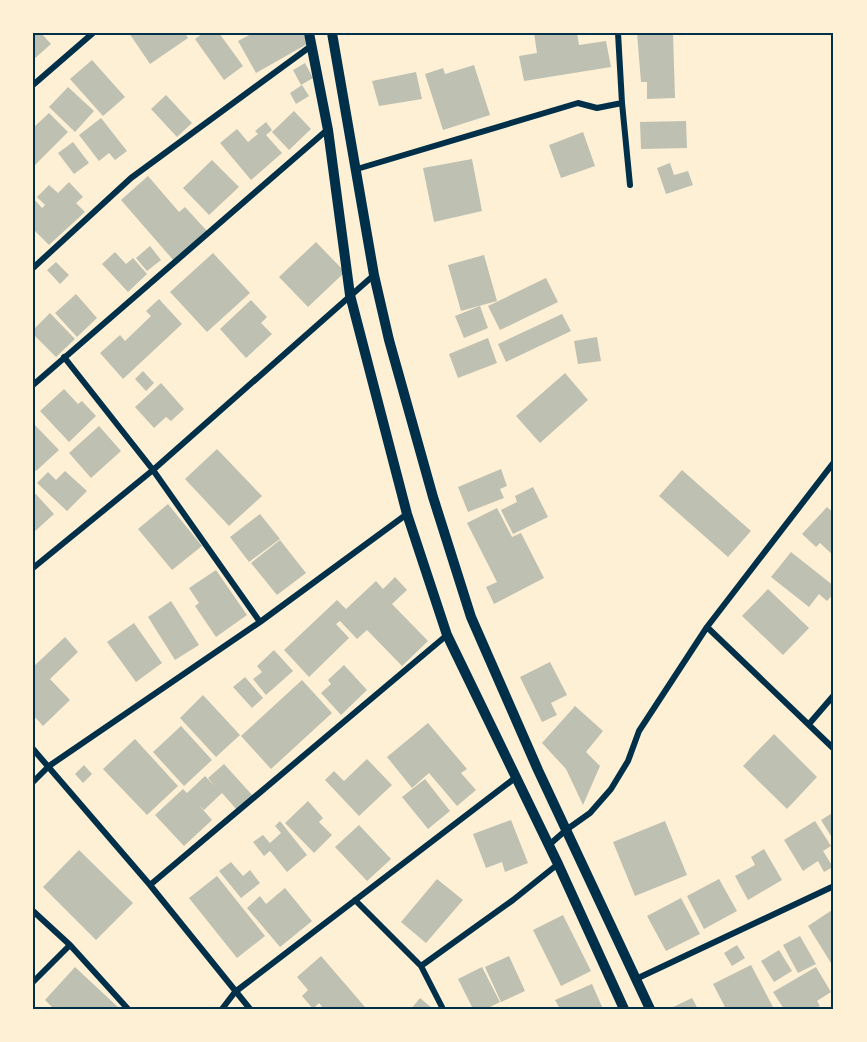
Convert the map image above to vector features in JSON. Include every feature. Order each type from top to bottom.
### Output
[{"type":"street","points":[[33,85],[93,33]]},
{"type":"street","points":[[309,33],[328,130],[350,295],[407,514],[447,635],[558,864],[624,1009]]},
{"type":"street","points":[[332,33],[375,275],[389,340],[433,497],[471,617],[538,770],[650,1009]]},
{"type":"street","points":[[618,33],[630,185]]},
{"type":"street","points":[[33,268],[132,178],[312,46]]},
{"type":"street","points":[[357,169],[578,103],[597,108],[622,104]]},
{"type":"street","points":[[33,385],[328,130]]},
{"type":"street","points":[[33,568],[153,470],[375,275]]},
{"type":"street","points":[[64,357],[153,470],[260,622]]},
{"type":"street","points":[[549,845],[590,813],[611,789],[628,761],[639,731],[707,627],[834,462]]},
{"type":"street","points":[[33,782],[49,766],[260,622],[407,514]]},
{"type":"street","points":[[707,627],[834,749]]},
{"type":"street","points":[[150,885],[447,635]]},
{"type":"street","points":[[809,724],[834,695]]},
{"type":"street","points":[[33,749],[150,885],[250,1009]]},
{"type":"street","points":[[222,1009],[235,992],[515,778]]},
{"type":"street","points":[[420,966],[513,900],[558,864]]},
{"type":"street","points":[[636,979],[834,886]]},
{"type":"street","points":[[355,900],[420,966],[443,1009]]},
{"type":"street","points":[[33,911],[69,945],[128,1009]]},
{"type":"street","points":[[33,982],[69,945]]},
{"type":"building","points":[[33,33],[41,33],[51,44],[33,60]]},
{"type":"building","points":[[129,33],[185,33],[188,38],[150,64]]},
{"type":"building","points":[[203,33],[219,33],[243,66],[224,80],[195,39]]},
{"type":"building","points":[[253,33],[303,33],[309,43],[256,73],[238,41]]},
{"type":"building","points":[[534,33],[577,33],[579,45],[606,41],[611,67],[524,81],[519,56],[537,53]]},
{"type":"building","points":[[637,33],[673,33],[675,98],[647,99],[647,82],[641,82]]},
{"type":"building","points":[[92,60],[125,97],[103,116],[70,79]]},
{"type":"building","points":[[305,63],[313,78],[301,85],[293,70]]},
{"type":"building","points":[[474,65],[490,115],[443,130],[425,74],[443,68],[445,74]]},
{"type":"building","points":[[416,72],[422,99],[379,106],[372,81]]},
{"type":"building","points":[[302,85],[309,96],[296,104],[290,93]]},
{"type":"building","points":[[68,87],[94,111],[75,132],[49,107]]},
{"type":"building","points":[[166,95],[192,123],[177,137],[151,109]]},
{"type":"building","points":[[294,111],[311,129],[289,150],[272,132]]},
{"type":"building","points":[[49,113],[68,132],[33,167],[33,128]]},
{"type":"building","points":[[101,118],[127,151],[115,160],[109,153],[99,161],[79,135]]},
{"type":"building","points":[[686,121],[687,148],[641,149],[640,122]]},
{"type":"building","points":[[266,122],[272,130],[266,135],[282,153],[251,180],[220,143],[237,129],[248,142],[258,134],[255,131]]},
{"type":"building","points":[[583,132],[595,166],[561,178],[549,145]]},
{"type":"building","points":[[73,142],[89,163],[74,174],[58,153]]},
{"type":"building","points":[[472,159],[482,211],[434,222],[423,168]]},
{"type":"building","points":[[212,160],[239,187],[209,215],[183,188]]},
{"type":"building","points":[[670,163],[674,175],[688,171],[693,185],[666,194],[657,168]]},
{"type":"building","points":[[148,176],[179,212],[185,207],[207,231],[174,261],[121,200]]},
{"type":"building","points":[[69,182],[83,197],[76,203],[85,212],[49,245],[33,229],[33,198],[42,208],[45,205],[37,197],[49,185],[58,193]]},
{"type":"building","points":[[316,242],[345,272],[308,307],[279,277]]},
{"type":"building","points":[[150,246],[161,260],[147,271],[136,258]]},
{"type":"building","points":[[115,252],[126,264],[133,258],[147,274],[128,292],[102,264]]},
{"type":"building","points":[[213,253],[250,293],[207,332],[170,292]]},
{"type":"building","points":[[484,255],[497,301],[461,311],[448,265]]},
{"type":"building","points":[[56,262],[69,275],[60,284],[47,270]]},
{"type":"building","points":[[546,278],[558,302],[500,330],[488,306]]},
{"type":"building","points":[[76,294],[97,318],[77,337],[55,313]]},
{"type":"building","points":[[159,299],[182,324],[123,379],[100,353],[120,335],[125,341],[151,316],[146,311]]},
{"type":"building","points":[[251,300],[267,317],[261,323],[272,334],[246,358],[220,329]]},
{"type":"building","points":[[480,306],[488,328],[464,338],[455,316]]},
{"type":"building","points":[[50,313],[75,339],[56,357],[33,334],[33,330]]},
{"type":"building","points":[[562,314],[571,331],[506,362],[498,344]]},
{"type":"building","points":[[597,337],[601,361],[578,364],[574,341]]},
{"type":"building","points":[[488,338],[497,363],[458,378],[449,354]]},
{"type":"building","points":[[143,371],[154,383],[146,391],[135,379]]},
{"type":"building","points":[[565,373],[588,400],[540,443],[516,416]]},
{"type":"building","points":[[161,383],[184,409],[171,421],[166,417],[154,428],[135,407]]},
{"type":"building","points":[[64,389],[78,404],[82,401],[96,416],[69,442],[40,411]]},
{"type":"building","points":[[33,423],[59,450],[36,471],[33,468]]},
{"type":"building","points":[[99,426],[121,451],[91,478],[69,453]]},
{"type":"building","points":[[217,449],[262,496],[229,526],[185,479]]},
{"type":"building","points":[[501,469],[507,486],[500,489],[504,498],[468,512],[458,487]]},
{"type":"building","points":[[682,470],[751,531],[728,557],[659,496]]},
{"type":"building","points":[[65,471],[87,491],[67,511],[37,483],[48,472],[56,480]]},
{"type":"building","points":[[533,487],[548,517],[513,534],[501,510],[517,502],[515,496]]},
{"type":"building","points":[[33,491],[54,514],[33,533]]},
{"type":"building","points":[[168,504],[202,546],[172,570],[138,529]]},
{"type":"building","points":[[827,507],[834,513],[834,556],[820,543],[816,547],[802,534]]},
{"type":"building","points":[[497,508],[512,537],[521,533],[544,578],[494,604],[486,587],[497,582],[467,523]]},
{"type":"building","points":[[260,514],[280,539],[249,562],[230,537]]},
{"type":"building","points":[[280,540],[306,573],[277,595],[251,563]]},
{"type":"building","points":[[791,552],[834,586],[834,593],[827,601],[819,594],[809,607],[771,577]]},
{"type":"building","points":[[216,570],[247,615],[216,637],[195,606],[199,603],[189,588]]},
{"type":"building","points":[[395,577],[407,590],[392,604],[428,641],[402,666],[367,630],[357,639],[340,621],[336,624],[349,638],[309,677],[284,650],[337,600],[346,609],[376,581],[383,589]]},
{"type":"building","points":[[768,589],[809,628],[783,655],[742,616]]},
{"type":"building","points":[[171,601],[199,645],[175,660],[148,617]]},
{"type":"building","points":[[134,623],[162,663],[136,682],[107,642]]},
{"type":"building","points":[[65,637],[78,652],[50,679],[70,700],[43,726],[33,715],[33,667]]},
{"type":"building","points":[[274,650],[293,671],[266,695],[253,679],[262,672],[257,666]]},
{"type":"building","points":[[550,662],[567,695],[551,703],[557,715],[542,722],[520,677]]},
{"type":"building","points":[[344,665],[367,690],[341,715],[321,693],[331,684],[328,680]]},
{"type":"building","points":[[245,677],[263,698],[252,708],[233,687]]},
{"type":"building","points":[[302,680],[332,713],[271,769],[241,736]]},
{"type":"building","points":[[203,695],[240,735],[216,757],[180,718]]},
{"type":"building","points":[[575,706],[603,731],[586,752],[600,766],[583,805],[566,769],[542,743]]},
{"type":"building","points":[[428,723],[467,769],[461,773],[476,790],[457,806],[429,773],[412,788],[387,757]]},
{"type":"building","points":[[181,726],[212,760],[184,786],[153,752]]},
{"type":"building","points":[[774,734],[817,777],[787,809],[743,766]]},
{"type":"building","points":[[135,739],[178,786],[147,815],[103,769]]},
{"type":"building","points":[[367,759],[392,785],[359,816],[325,780],[334,771],[344,781]]},
{"type":"building","points":[[224,764],[253,796],[237,810],[222,793],[204,810],[198,804],[212,820],[184,846],[155,815],[183,789],[187,793],[205,776],[215,786],[208,778]]},
{"type":"building","points":[[84,765],[92,774],[83,783],[75,774]]},
{"type":"building","points":[[425,779],[450,811],[428,829],[402,797]]},
{"type":"building","points":[[308,801],[323,818],[319,822],[332,835],[314,853],[285,823]]},
{"type":"building","points":[[834,812],[834,841],[821,820]]},
{"type":"building","points":[[511,820],[528,863],[505,872],[502,862],[486,868],[473,834]]},
{"type":"building","points":[[280,821],[307,855],[287,872],[270,851],[264,856],[253,842],[263,835],[270,843],[281,833],[275,826]]},
{"type":"building","points":[[665,821],[687,875],[635,896],[613,842]]},
{"type":"building","points":[[815,821],[831,846],[823,851],[833,867],[824,872],[818,861],[803,871],[784,840]]},
{"type":"building","points":[[359,825],[391,859],[367,881],[335,847]]},
{"type":"building","points":[[764,849],[782,880],[748,900],[735,876],[755,865],[751,857]]},
{"type":"building","points":[[79,850],[133,903],[96,940],[43,887]]},
{"type":"building","points":[[231,862],[243,876],[250,870],[260,883],[241,898],[219,871]]},
{"type":"building","points":[[217,876],[265,936],[237,958],[189,898]]},
{"type":"building","points":[[437,879],[463,900],[426,943],[401,922]]},
{"type":"building","points":[[719,879],[737,911],[704,929],[687,896]]},
{"type":"building","points":[[285,888],[312,921],[280,947],[247,908],[260,896],[266,904]]},
{"type":"building","points":[[681,898],[700,934],[666,951],[647,916]]},
{"type":"building","points":[[832,910],[834,914],[834,968],[808,926]]},
{"type":"building","points":[[563,915],[591,971],[561,986],[533,930]]},
{"type":"building","points":[[800,936],[816,964],[798,973],[783,945]]},
{"type":"building","points":[[737,945],[745,958],[732,966],[724,953]]},
{"type":"building","points":[[779,950],[792,971],[774,982],[761,961]]},
{"type":"building","points":[[321,956],[369,1009],[324,1009],[319,1003],[313,1009],[302,996],[308,990],[297,977]]},
{"type":"building","points":[[509,956],[525,991],[501,1002],[485,967]]},
{"type":"building","points":[[751,965],[774,1009],[726,1009],[713,984]]},
{"type":"building","points":[[75,967],[120,1009],[54,1009],[45,1000]]},
{"type":"building","points":[[482,967],[500,1002],[486,1009],[473,1009],[458,979]]},
{"type":"building","points":[[816,967],[831,992],[817,1001],[820,1006],[813,1009],[784,1009],[773,992]]},
{"type":"building","points":[[592,984],[603,1009],[560,1009],[555,1000]]},
{"type":"building","points":[[420,998],[433,1009],[411,1009]]},
{"type":"building","points":[[692,998],[698,1009],[669,1009]]}]
